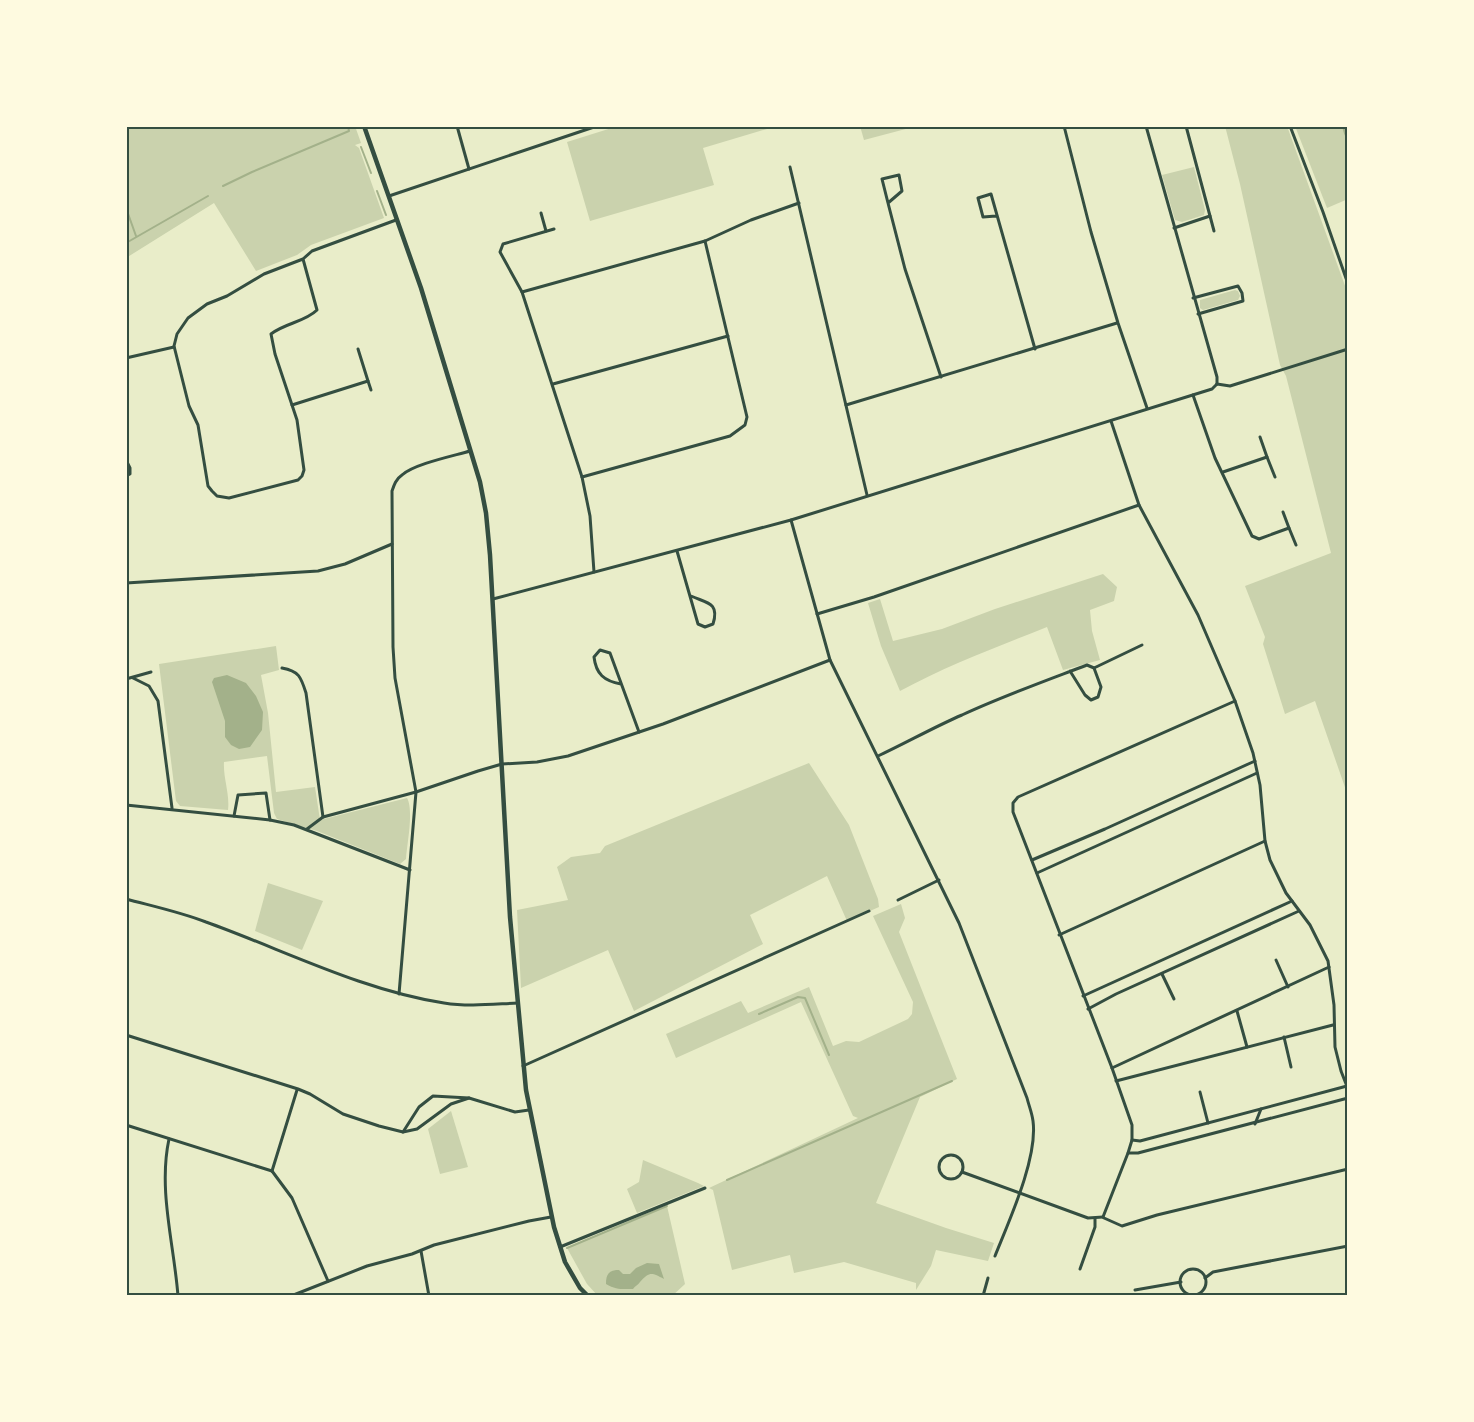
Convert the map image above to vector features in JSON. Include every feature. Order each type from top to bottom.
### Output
[{"type":"street","points":[[364,126],[421,288],[480,482],[486,513],[510,913],[522,1066],[551,1217],[565,1263],[580,1288],[588,1296]]},
{"type":"street","points":[[458,126],[469,169]]},
{"type":"street","points":[[389,196],[597,126]]},
{"type":"street","points":[[1065,126],[1091,232],[1118,323],[1147,408]]},
{"type":"street","points":[[491,600],[791,520],[1212,389],[1217,384],[1217,377],[1146,126]]},
{"type":"street","points":[[1186,126],[1214,231]]},
{"type":"street","points":[[1290,126],[1348,284]]},
{"type":"street","points":[[790,167],[868,496]]},
{"type":"street","points":[[888,202],[903,191],[899,175],[882,179],[905,269],[941,377]]},
{"type":"street","points":[[996,216],[983,217],[978,198],[991,194],[1035,349]]},
{"type":"street","points":[[522,292],[705,240],[751,220],[799,204]]},
{"type":"street","points":[[541,213],[546,231]]},
{"type":"street","points":[[1174,228],[1210,216]]},
{"type":"street","points":[[303,259],[317,310],[311,316],[279,328],[271,334],[275,354],[292,405],[303,462],[302,476],[294,481],[230,498],[217,496],[208,486],[198,425],[189,406],[174,346],[177,334],[188,318],[207,304],[227,296],[264,274],[303,259],[312,251],[398,219]]},
{"type":"street","points":[[554,229],[503,244],[500,252],[522,292],[582,477],[590,516],[594,572]]},
{"type":"street","points":[[582,477],[730,436],[746,425],[747,417],[705,240]]},
{"type":"street","points":[[1193,298],[1238,286],[1242,293],[1243,301],[1198,314]]},
{"type":"street","points":[[846,405],[1118,323]]},
{"type":"street","points":[[553,384],[728,336]]},
{"type":"street","points":[[126,358],[174,346]]},
{"type":"street","points":[[358,349],[371,390]]},
{"type":"street","points":[[1217,384],[1230,386],[1348,349]]},
{"type":"street","points":[[292,405],[368,381]]},
{"type":"street","points":[[1193,395],[1209,443],[1242,516],[1255,538],[1259,539],[1289,528]]},
{"type":"street","points":[[1111,420],[1139,505],[1198,615],[1235,701],[1255,761],[1265,841],[1270,860],[1292,901],[1319,942],[1329,968],[1334,1005],[1335,1047],[1347,1088],[1140,1141],[1132,1140]]},
{"type":"street","points":[[1260,437],[1275,477]]},
{"type":"street","points":[[399,994],[416,792],[394,667],[392,491],[403,473],[470,451]]},
{"type":"street","points":[[1223,472],[1267,457]]},
{"type":"street","points":[[126,460],[130,474],[126,476]]},
{"type":"street","points":[[817,614],[874,597],[1139,505]]},
{"type":"street","points":[[1283,512],[1296,545]]},
{"type":"street","points":[[791,520],[831,660],[963,933],[1027,1098],[1033,1121],[1030,1154],[1019,1193],[995,1256]]},
{"type":"street","points":[[126,583],[318,571],[345,564],[392,544]]},
{"type":"street","points":[[677,551],[698,624],[705,627],[712,624],[715,616],[709,602],[691,596]]},
{"type":"street","points":[[1094,668],[1142,645]]},
{"type":"street","points":[[621,684],[601,677],[595,666],[594,657],[600,650],[610,653],[639,732]]},
{"type":"street","points":[[307,829],[323,817],[416,792],[502,764],[537,762],[568,756],[639,732],[831,660]]},
{"type":"street","points":[[878,757],[962,714],[1070,671],[1087,665],[1094,668],[1101,687],[1098,697],[1091,700],[1085,695],[1070,671]]},
{"type":"street","points":[[282,668],[294,670],[302,680],[304,687],[323,817]]},
{"type":"street","points":[[126,678],[151,672]]},
{"type":"street","points":[[133,678],[149,686],[158,701],[172,808]]},
{"type":"street","points":[[1103,1217],[1128,1153],[1132,1140],[1132,1125],[1013,812],[1015,800],[1235,701]]},
{"type":"street","points":[[1031,860],[1255,761]]},
{"type":"street","points":[[1036,873],[1257,773]]},
{"type":"street","points":[[234,816],[238,795],[266,793],[270,820]]},
{"type":"street","points":[[126,805],[270,820],[307,829],[410,870]]},
{"type":"street","points":[[1059,935],[1265,841]]},
{"type":"street","points":[[898,900],[939,880]]},
{"type":"street","points":[[126,899],[203,920],[356,980],[399,994],[446,1003],[472,1005],[518,1003]]},
{"type":"street","points":[[1083,996],[1292,901]]},
{"type":"street","points":[[522,1066],[869,911]]},
{"type":"street","points":[[1088,1009],[1299,911]]},
{"type":"street","points":[[1276,960],[1288,987]]},
{"type":"street","points":[[1112,1068],[1329,968]]},
{"type":"street","points":[[1162,974],[1174,999]]},
{"type":"street","points":[[1237,1011],[1247,1047]]},
{"type":"street","points":[[1116,1080],[1334,1024]]},
{"type":"street","points":[[126,1035],[298,1089],[343,1113],[403,1132],[417,1129],[444,1108],[469,1098]]},
{"type":"street","points":[[1284,1037],[1291,1067]]},
{"type":"street","points":[[272,1171],[298,1089]]},
{"type":"street","points":[[1200,1092],[1208,1123]]},
{"type":"street","points":[[403,1132],[418,1107],[429,1097],[436,1095],[469,1098],[514,1112],[529,1110]]},
{"type":"street","points":[[1128,1153],[1138,1153],[1255,1124],[1348,1098]]},
{"type":"street","points":[[1255,1124],[1261,1109]]},
{"type":"street","points":[[126,1125],[272,1171],[291,1198],[328,1281]]},
{"type":"street","points":[[169,1139],[165,1159],[165,1186],[178,1296]]},
{"type":"street","points":[[949,1155],[956,1156],[962,1162],[962,1172],[955,1178],[945,1177],[940,1169],[942,1160],[949,1155]]},
{"type":"street","points":[[962,1172],[1088,1218],[1103,1217],[1122,1226],[1157,1215],[1348,1169]]},
{"type":"street","points":[[560,1247],[705,1188]]},
{"type":"street","points":[[291,1296],[367,1266],[422,1251],[434,1245],[551,1217]]},
{"type":"street","points":[[1080,1269],[1095,1227],[1095,1219]]},
{"type":"street","points":[[1205,1278],[1213,1272],[1348,1246]]},
{"type":"street","points":[[422,1251],[429,1296]]},
{"type":"street","points":[[1192,1270],[1199,1271],[1205,1278],[1205,1286],[1201,1295],[1187,1293],[1180,1282],[1183,1274],[1192,1270]]},
{"type":"street","points":[[983,1296],[988,1278]]},
{"type":"street","points":[[1135,1290],[1180,1282]]},
{"type":"shaded area","points":[[126,126],[355,126],[361,143],[355,145],[359,148],[384,218],[311,245],[297,255],[256,271],[214,203],[126,258]]},
{"type":"shaded area","points":[[618,126],[777,126],[703,148],[714,185],[590,221],[567,142]]},
{"type":"shaded area","points":[[860,126],[917,126],[864,140]]},
{"type":"shaded area","points":[[1225,126],[1287,126],[1348,294],[1348,796],[1315,701],[1285,714],[1263,644],[1265,637],[1245,586],[1331,553],[1286,376],[1280,365]]},
{"type":"shaded area","points":[[1295,126],[1343,126],[1348,150],[1348,199],[1327,208]]},
{"type":"shaded area","points":[[1194,167],[1205,210],[1204,215],[1182,222],[1175,220],[1162,175]]},
{"type":"shaded area","points":[[1235,290],[1240,296],[1238,300],[1203,310],[1200,308],[1200,300]]},
{"type":"shaded area","points":[[1103,574],[1117,587],[1114,601],[1090,610],[1092,631],[1100,660],[1063,670],[1047,627],[954,665],[900,691],[881,646],[868,603],[880,599],[893,641],[942,629]]},
{"type":"shaded area","points":[[276,646],[279,670],[261,675],[268,713],[276,792],[315,787],[320,820],[407,798],[410,810],[409,836],[406,859],[400,864],[317,831],[277,819],[274,813],[267,756],[224,762],[228,810],[180,806],[176,801],[159,664]]},
{"type":"shaded area","points":[[227,675],[246,683],[256,696],[263,712],[262,730],[250,747],[239,749],[231,745],[225,737],[225,721],[212,682],[214,678]]},
{"type":"shaded area","points":[[809,763],[849,825],[878,899],[879,907],[847,921],[827,876],[750,915],[763,944],[634,1011],[608,950],[521,988],[517,910],[568,900],[557,867],[571,857],[600,853],[605,846]]},
{"type":"shaded area","points":[[268,883],[323,901],[302,950],[255,931]]},
{"type":"shaded area","points":[[901,904],[905,918],[899,932],[957,1079],[920,1097],[876,1203],[994,1243],[988,1261],[936,1250],[931,1266],[916,1290],[916,1283],[844,1262],[794,1273],[790,1255],[732,1270],[713,1190],[709,1188],[858,1118],[853,1116],[801,1002],[676,1058],[666,1034],[741,1001],[748,1013],[809,987],[833,1046],[846,1041],[859,1042],[908,1019],[912,1014],[913,1002],[873,916]]},
{"type":"shaded area","points":[[451,1111],[468,1167],[440,1174],[428,1129]]},
{"type":"shaded area","points":[[643,1160],[704,1186],[637,1213],[627,1189],[639,1182]]},
{"type":"shaded area","points":[[667,1206],[685,1284],[672,1296],[598,1296],[587,1284],[567,1248]]},
{"type":"shaded area","points":[[647,1263],[659,1264],[664,1279],[654,1274],[649,1275],[633,1289],[616,1288],[606,1284],[607,1275],[610,1272],[619,1270],[623,1274],[630,1274]]},
{"type":"waterway","points":[[223,186],[349,131],[348,126]]},
{"type":"waterway","points":[[1346,126],[1348,133]]},
{"type":"waterway","points":[[361,147],[371,173]]},
{"type":"waterway","points":[[377,191],[386,215]]},
{"type":"waterway","points":[[126,243],[208,196]]},
{"type":"waterway","points":[[126,208],[136,236]]},
{"type":"waterway","points":[[759,1014],[798,997],[805,998],[829,1055]]},
{"type":"waterway","points":[[727,1180],[952,1081]]},
{"type":"waterway","points":[[567,1248],[667,1206]]}]
